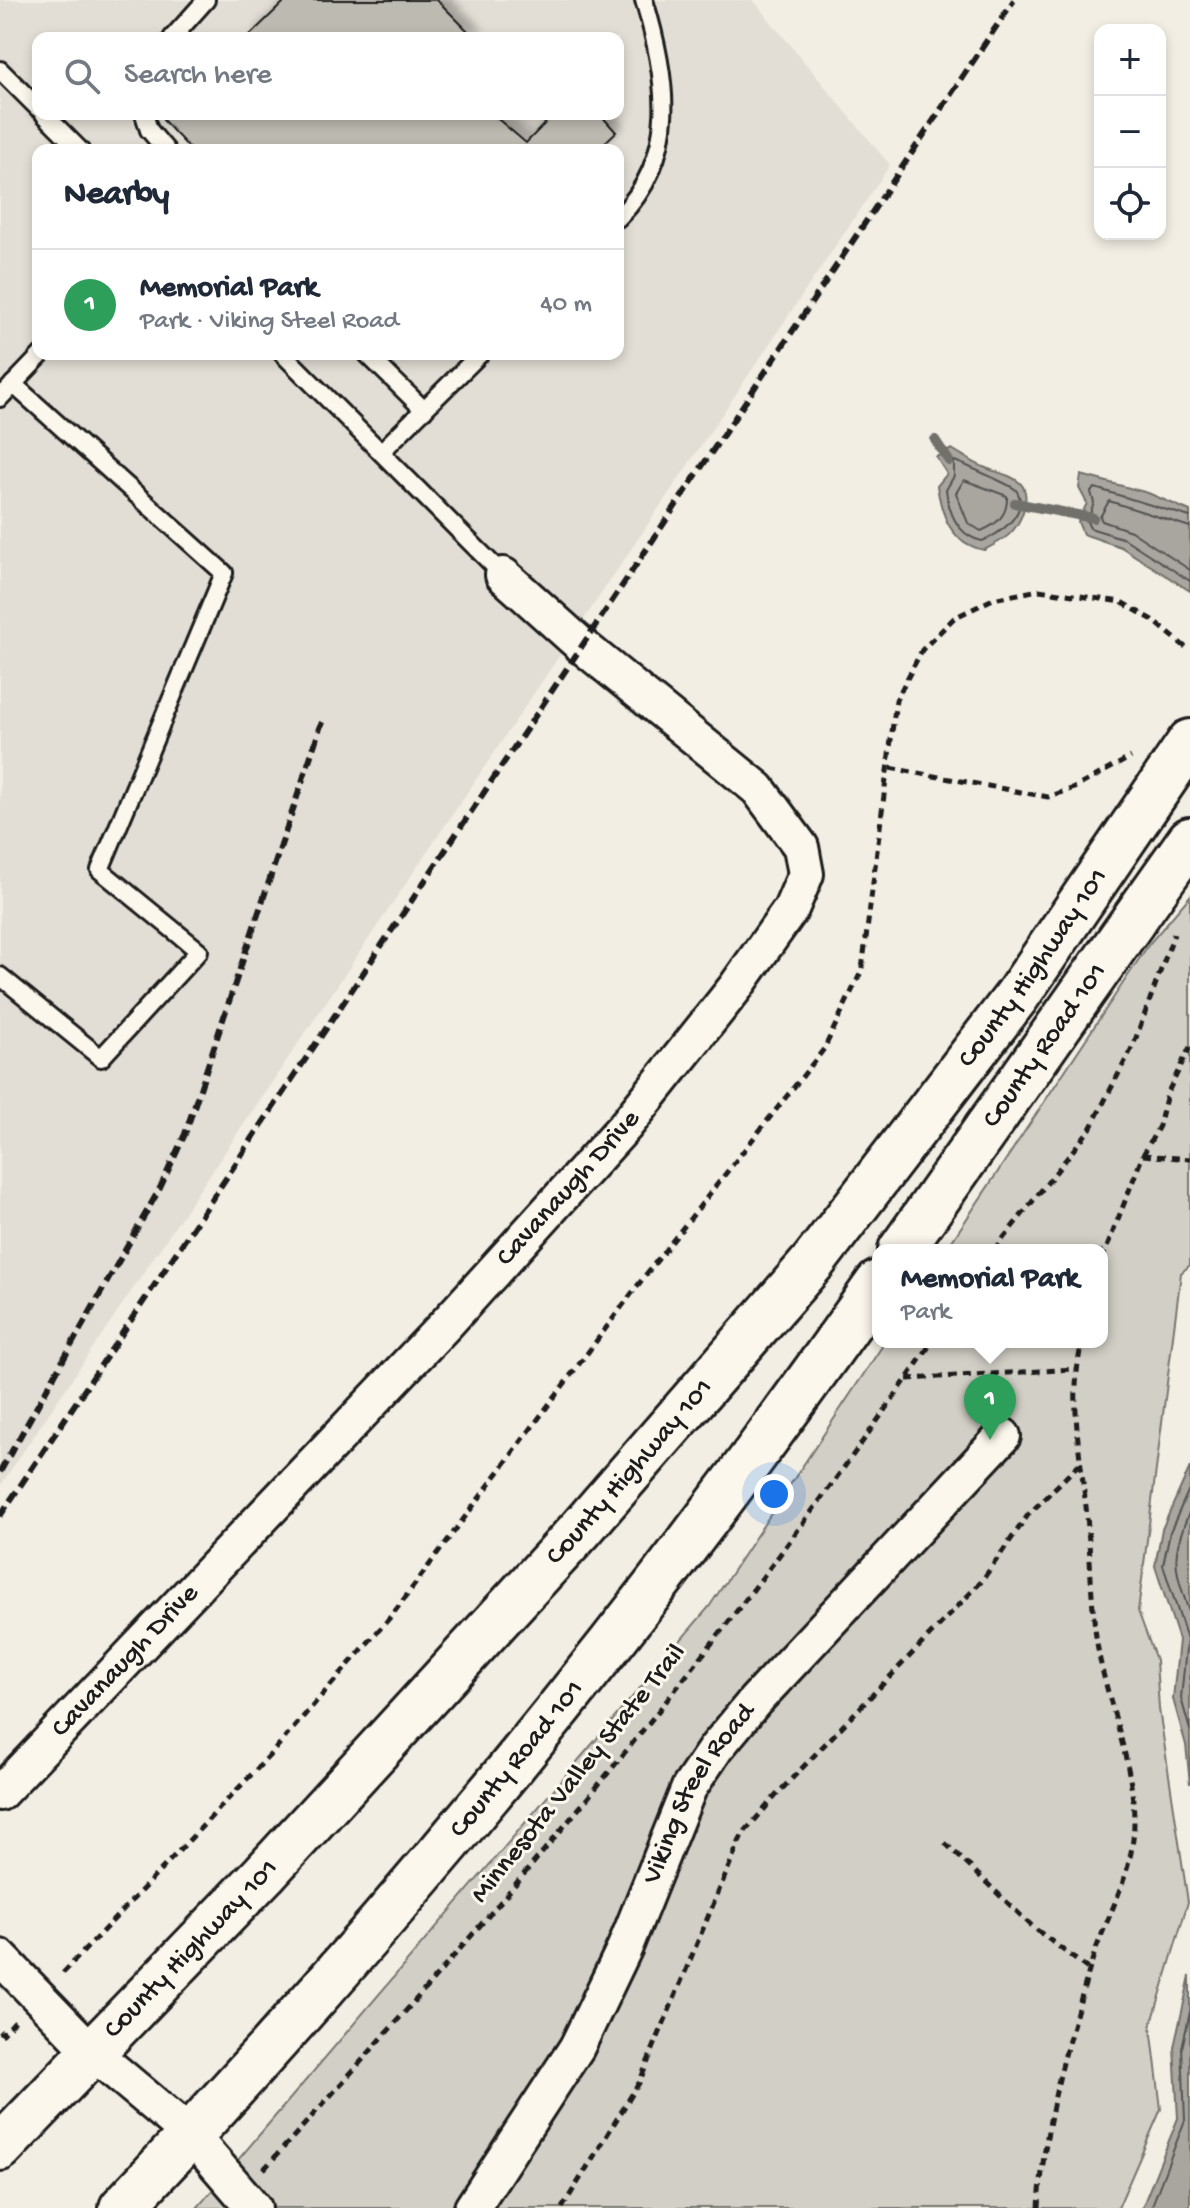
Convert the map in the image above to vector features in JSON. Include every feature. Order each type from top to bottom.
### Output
[{"type":"main road","name":"County Highway 101","points":[[0,2148],[264,1874],[581,1529],[804,1274],[1017,996],[1169,751]]},
{"type":"main road","name":"County Road 101","points":[[905,1244],[1190,840]]},
{"type":"main road","name":"County Road 101","points":[[122,2208],[430,1868],[539,1735],[765,1443],[872,1291]]},
{"type":"street","name":"Cavanaugh Drive","points":[[0,1793],[446,1324],[626,1125],[735,988],[791,909],[806,874],[801,847],[758,789],[581,645],[503,575]]},
{"type":"street","name":"Viking Steel Road","points":[[472,2208],[577,2047],[625,1947],[689,1788],[716,1748],[755,1701],[1003,1436]]},
{"type":"street","points":[[0,1957],[92,2052],[191,2135],[248,2201]]},
{"type":"lane","points":[[177,32],[206,0]]},
{"type":"lane","points":[[624,210],[650,176],[666,119],[657,44],[644,0]]},
{"type":"lane","points":[[0,70],[32,102]]},
{"type":"lane","points":[[50,120],[74,144]]},
{"type":"lane","points":[[146,120],[149,130],[161,144]]},
{"type":"lane","points":[[0,398],[36,360]]},
{"type":"lane","points":[[289,360],[503,575]]},
{"type":"lane","points":[[373,360],[424,410]]},
{"type":"lane","points":[[381,452],[474,360]]},
{"type":"lane","points":[[0,976],[101,1058],[199,951],[100,870],[224,573],[13,384]]},
{"type":"path","points":[[0,2031],[3,2034],[173,1860],[319,1702],[392,1615],[644,1277],[824,1049],[862,970],[890,768],[896,700],[922,650],[954,618],[993,599],[1039,590],[1121,602],[1153,620],[1190,651]]},
{"type":"path","points":[[890,768],[1048,797],[1169,751]]},
{"type":"path","points":[[999,1244],[1090,1129],[1133,1046],[1180,920]]},
{"type":"path","points":[[1108,1245],[1143,1155],[1159,1126],[1167,1094],[1190,1047]]},
{"type":"path","points":[[1143,1155],[1190,1159]]},
{"type":"path","name":"Minnesota Valley State Trail","points":[[248,2201],[619,1763],[805,1519],[928,1348]]},
{"type":"path","points":[[1039,2208],[1050,2115],[1089,1970],[1121,1889],[1133,1839],[1131,1796],[1090,1599],[1087,1517],[1075,1419],[1075,1369],[1080,1348]]},
{"type":"path","points":[[907,1379],[1075,1369]]},
{"type":"path","points":[[562,2208],[639,2083],[742,1835],[779,1792],[981,1582],[1028,1515],[1079,1464]]},
{"type":"path","points":[[945,1843],[1033,1927],[1089,1970]]},
{"type":"shaded area","points":[[0,0],[753,0],[890,165],[0,1486]]},
{"type":"shaded area","points":[[1190,896],[1190,1265],[1181,1273],[1138,1611],[1156,1660],[1159,1709],[1188,1902],[1151,2026],[1161,2109],[1118,2208],[197,2208],[709,1607],[881,1348],[1108,1348],[1108,1244],[950,1244],[1149,944]]},
{"type":"water","points":[[952,449],[979,465],[1014,479],[1025,490],[1023,512],[1013,531],[984,550],[963,541],[945,518],[937,486],[947,474],[936,457]]},
{"type":"water","points":[[1081,475],[1148,493],[1190,511],[1190,591],[1121,547],[1083,534],[1078,522],[1087,503],[1079,488]]},
{"type":"water","points":[[1190,1467],[1190,1784],[1186,1745],[1173,1699],[1179,1640],[1155,1566],[1162,1529]]},
{"type":"water","points":[[1190,1976],[1190,2208],[1142,2208],[1178,2118],[1174,2047]]},
{"type":"building","points":[[286,0],[437,0],[469,32],[253,32]]},
{"type":"building","points":[[163,120],[499,120],[526,143],[548,120],[605,120],[616,132],[603,144],[185,144]]},
{"type":"waterway","points":[[935,440],[949,461]]},
{"type":"waterway","points":[[1015,503],[1093,518]]},
{"type":"railway","points":[[0,1516],[1014,0]]},
{"type":"railway","points":[[0,1472],[160,1188],[185,1134],[322,722]]},
{"type":"place","name":"Memorial Park","points":[[990,1440]]}]
